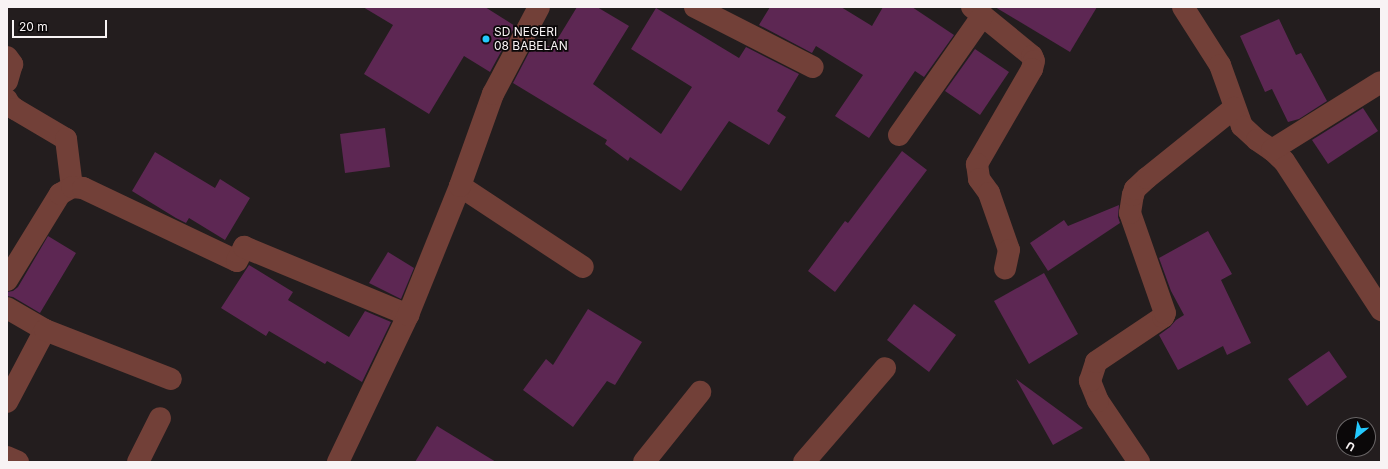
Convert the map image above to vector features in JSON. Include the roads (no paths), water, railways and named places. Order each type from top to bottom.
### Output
[{"type":"street","points":[[338,462],[408,315],[460,186],[492,94],[539,7]]},
{"type":"street","points":[[695,7],[813,67]]},
{"type":"street","points":[[1183,7],[1220,65],[1234,108],[1242,126],[1256,140],[1272,150],[1288,167],[1381,310]]},
{"type":"street","points":[[899,135],[978,11],[1032,56],[1034,61],[1032,69],[977,164],[979,179],[989,193],[1009,250],[1005,269]]},
{"type":"street","points":[[7,56],[12,64],[7,81]]},
{"type":"street","points":[[1272,150],[1381,82]]},
{"type":"street","points":[[7,100],[15,109],[66,139],[72,187]]},
{"type":"street","points":[[1139,462],[1098,401],[1090,381],[1096,362],[1163,317],[1165,313],[1130,213],[1133,195],[1136,189],[1147,178],[1234,108]]},
{"type":"street","points":[[460,186],[583,267]]},
{"type":"street","points":[[7,280],[60,194],[72,187],[83,188],[237,261],[244,247],[408,315]]},
{"type":"street","points":[[7,308],[45,330],[171,380]]},
{"type":"street","points":[[7,402],[45,330]]},
{"type":"street","points":[[804,462],[885,368]]},
{"type":"street","points":[[644,462],[700,392]]},
{"type":"street","points":[[138,462],[160,418]]},
{"type":"street","points":[[7,457],[18,462]]},
{"type":"place","name":"SD NEGERI 08 BABELAN","points":[[486,39]]}]
